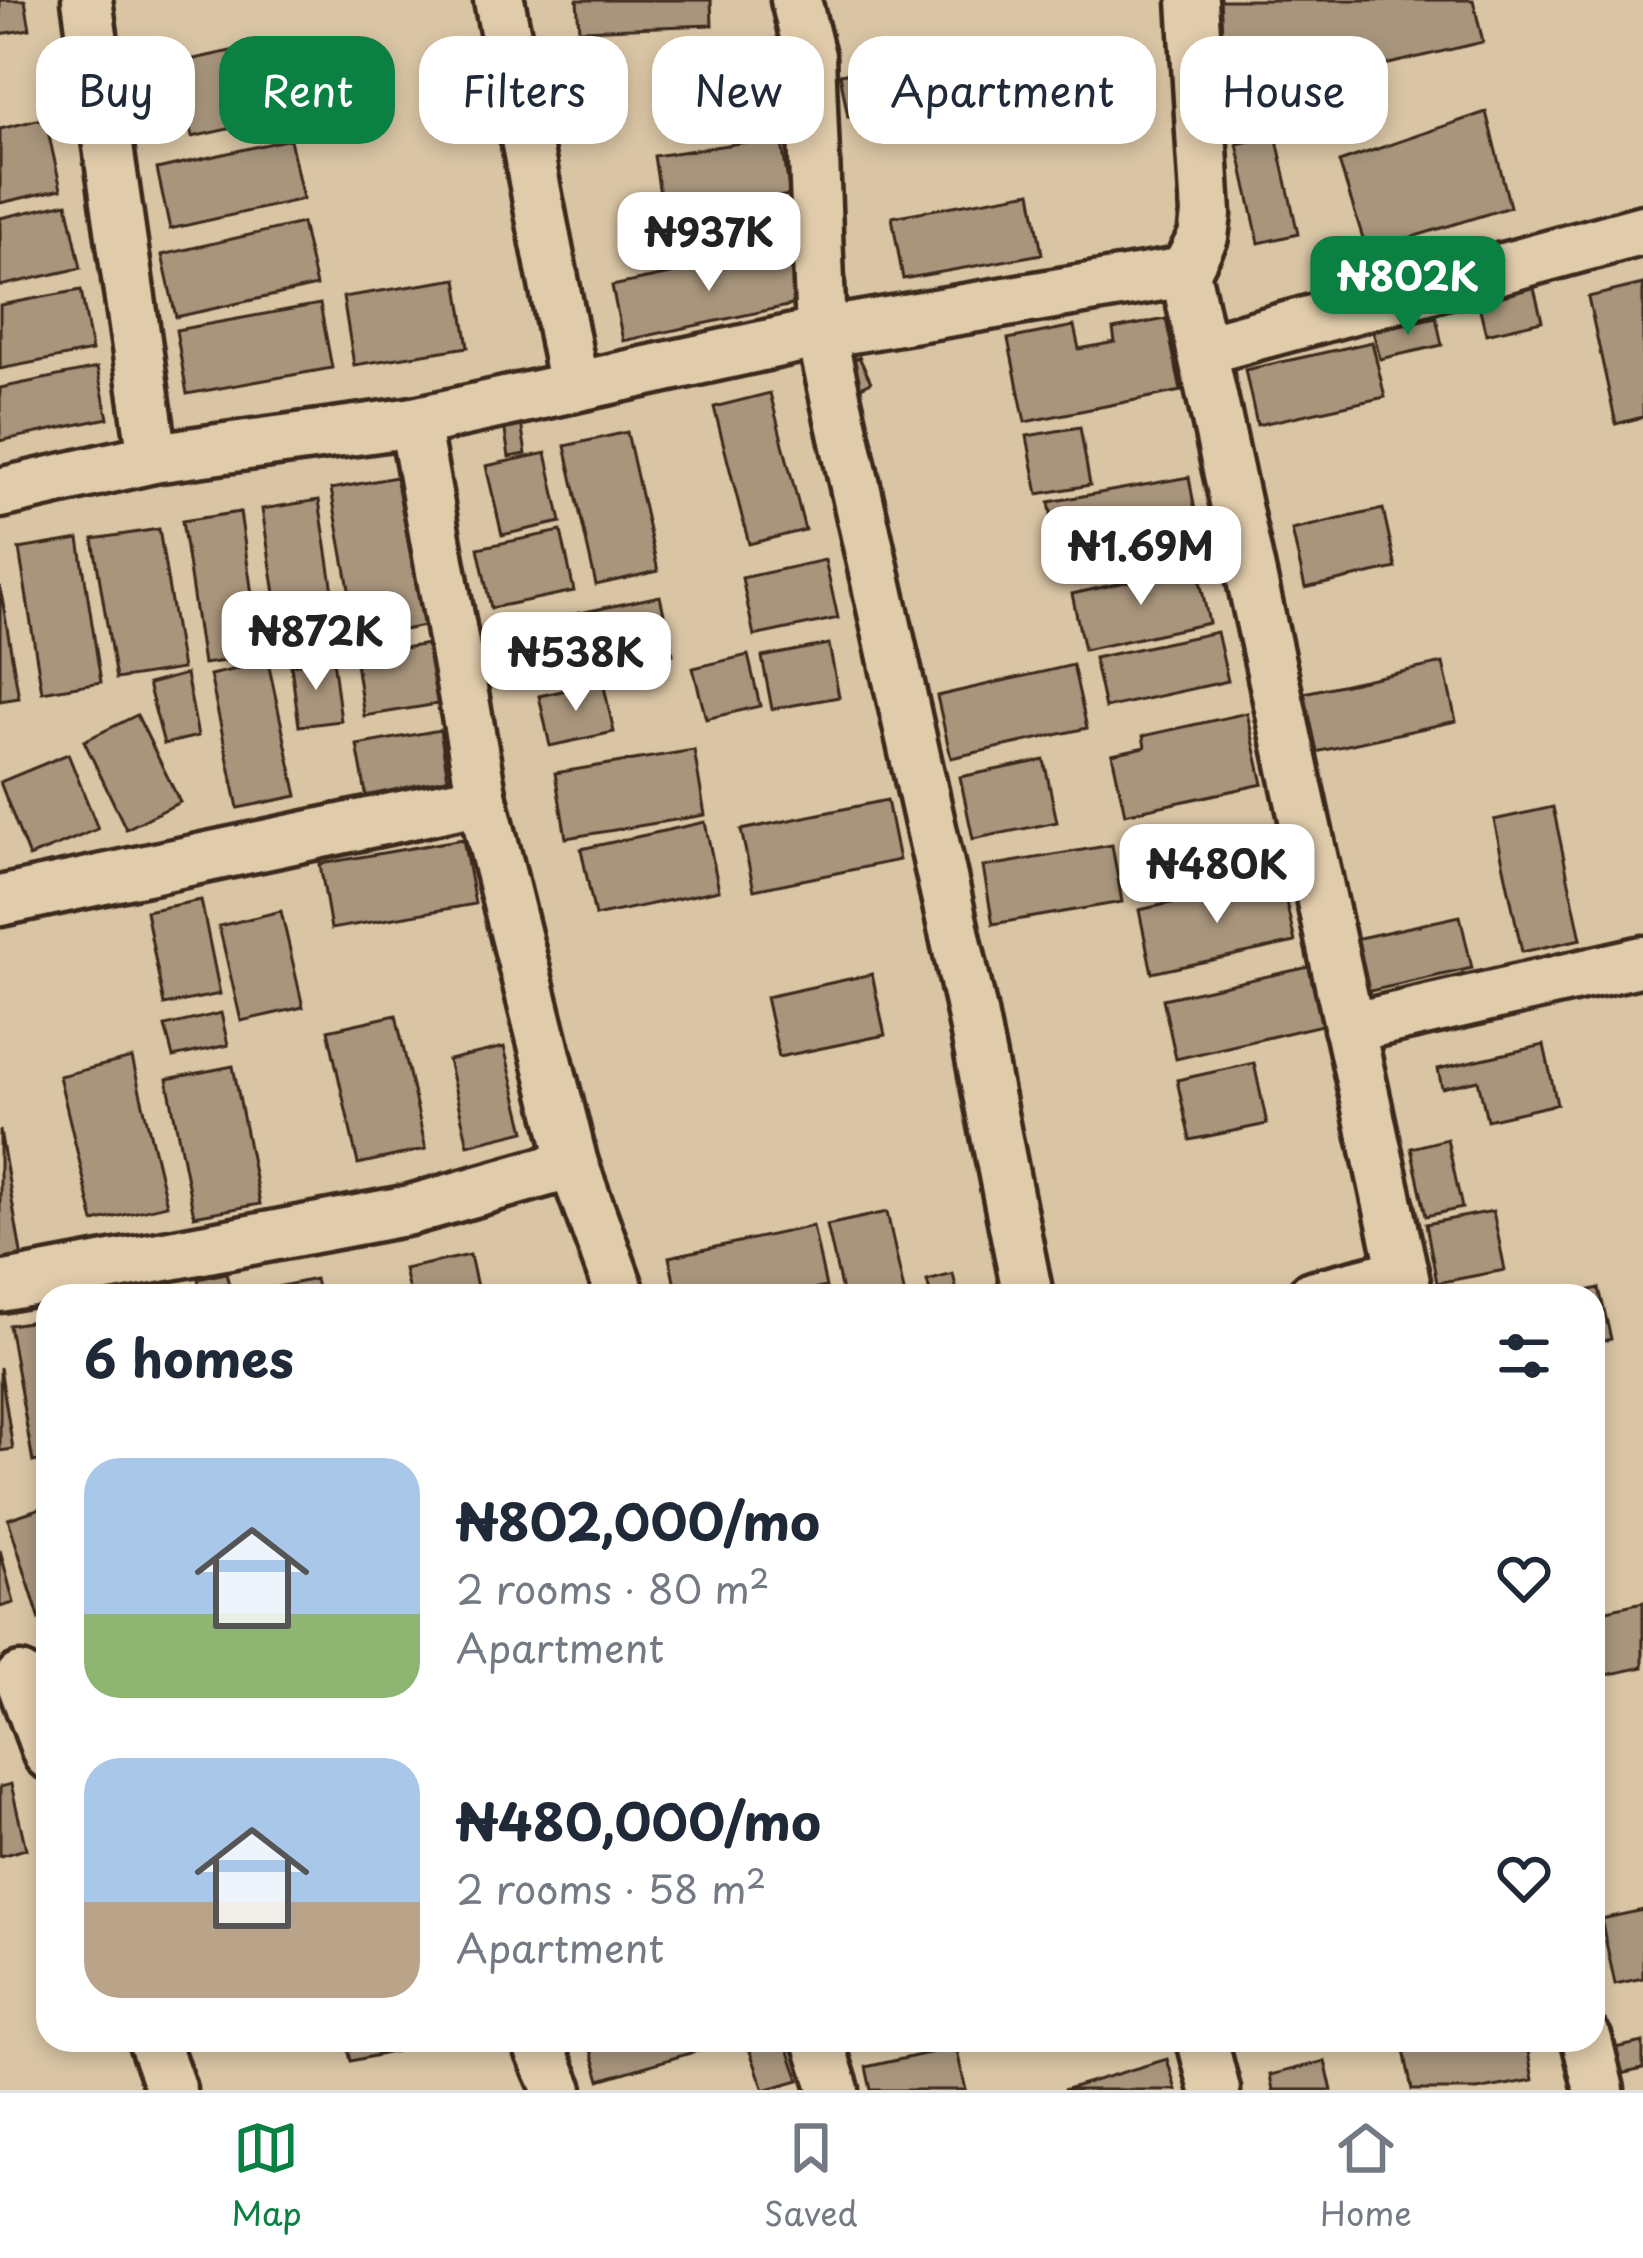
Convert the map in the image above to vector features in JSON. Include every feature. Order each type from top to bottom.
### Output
[{"type":"street","points":[[87,0],[153,458]]},
{"type":"street","points":[[499,0],[574,387]]},
{"type":"street","points":[[796,0],[810,56],[821,333],[971,1008],[1026,1284]]},
{"type":"street","points":[[1192,0],[1206,214],[1203,237],[1185,272],[1405,1284]]},
{"type":"street","points":[[1202,350],[1643,230]]},
{"type":"street","points":[[0,493],[153,458],[414,422],[821,333],[1185,272]]},
{"type":"street","points":[[414,422],[482,800],[573,1164],[616,1284]]},
{"type":"street","points":[[0,901],[482,800]]},
{"type":"street","points":[[1349,1028],[1643,961]]},
{"type":"street","points":[[0,1287],[410,1210],[573,1164]]},
{"type":"street","points":[[23,1678],[36,1718]]},
{"type":"street","points":[[157,2052],[171,2090]]},
{"type":"street","points":[[541,2052],[558,2090]]},
{"type":"street","points":[[822,2052],[834,2090]]},
{"type":"street","points":[[1205,2052],[1215,2090]]},
{"type":"street","points":[[1590,2052],[1599,2090]]},
{"type":"building","points":[[0,0],[25,0],[30,29],[0,34]]},
{"type":"building","points":[[577,0],[711,0],[712,25],[579,30]]},
{"type":"building","points":[[1199,0],[1473,0],[1483,42],[1388,64],[1388,36],[1207,36]]},
{"type":"building","points":[[219,54],[219,131],[195,136],[195,59]]},
{"type":"building","points":[[848,73],[848,117],[840,74]]},
{"type":"building","points":[[1486,112],[1510,207],[1367,251],[1339,162]]},
{"type":"building","points":[[36,120],[36,144],[51,144],[61,189],[0,203],[0,129]]},
{"type":"building","points":[[268,144],[291,144],[303,199],[170,229],[157,169]]},
{"type":"building","points":[[734,144],[782,144],[790,195],[663,214],[654,156]]},
{"type":"building","points":[[1237,144],[1278,144],[1298,234],[1259,243]]},
{"type":"building","points":[[1031,192],[1042,254],[903,279],[892,217]]},
{"type":"building","points":[[67,203],[81,268],[0,286],[0,218]]},
{"type":"building","points":[[302,223],[316,286],[176,317],[162,255]]},
{"type":"building","points":[[795,248],[806,302],[623,341],[612,286]]},
{"type":"building","points":[[457,279],[468,347],[354,365],[343,297]]},
{"type":"building","points":[[1533,284],[1542,321],[1486,334],[1477,297]]},
{"type":"building","points":[[1643,284],[1643,417],[1616,424],[1588,297]]},
{"type":"building","points":[[81,290],[92,351],[0,369],[0,305]]},
{"type":"building","points":[[320,304],[332,368],[187,394],[176,330]]},
{"type":"building","points":[[1436,317],[1442,345],[1380,359],[1373,331]]},
{"type":"building","points":[[1166,319],[1181,391],[1025,422],[1008,339],[1074,326],[1079,349],[1115,342],[1113,329]]},
{"type":"building","points":[[1372,342],[1385,397],[1257,425],[1245,370]]},
{"type":"building","points":[[859,357],[871,382],[851,392],[838,368]]},
{"type":"building","points":[[97,368],[108,418],[0,441],[0,388]]},
{"type":"building","points":[[770,393],[805,530],[749,544],[714,407]]},
{"type":"building","points":[[521,422],[526,454],[509,457],[504,425]]},
{"type":"building","points":[[1080,427],[1090,485],[1038,494],[1027,436]]},
{"type":"building","points":[[627,432],[658,571],[596,585],[565,446]]},
{"type":"building","points":[[546,453],[561,522],[502,535],[486,466]]},
{"type":"building","points":[[396,477],[424,626],[358,639],[331,489]]},
{"type":"building","points":[[1189,477],[1200,539],[1060,564],[1049,502]]},
{"type":"building","points":[[319,500],[340,637],[283,646],[262,509]]},
{"type":"building","points":[[1383,509],[1396,568],[1305,588],[1292,530]]},
{"type":"building","points":[[240,512],[261,656],[203,664],[182,521]]},
{"type":"building","points":[[159,529],[182,669],[116,679],[93,539]]},
{"type":"building","points":[[561,531],[574,591],[491,608],[478,548]]},
{"type":"building","points":[[79,539],[101,682],[42,692],[19,549]]},
{"type":"building","points":[[825,560],[838,618],[754,636],[742,578]]},
{"type":"building","points":[[1197,566],[1209,623],[1084,650],[1072,594]]},
{"type":"building","points":[[0,586],[19,698],[0,701]]},
{"type":"building","points":[[660,596],[673,654],[531,685],[519,626]]},
{"type":"building","points":[[1217,632],[1228,681],[1105,708],[1094,658]]},
{"type":"building","points":[[434,643],[444,703],[364,716],[355,656]]},
{"type":"building","points":[[829,644],[839,697],[772,709],[762,657]]},
{"type":"building","points":[[748,655],[760,706],[706,719],[693,668]]},
{"type":"building","points":[[333,659],[341,721],[299,726],[291,665]]},
{"type":"building","points":[[268,662],[297,796],[238,808],[210,675]]},
{"type":"building","points":[[1443,663],[1456,721],[1316,752],[1304,693]]},
{"type":"building","points":[[1073,665],[1087,728],[951,758],[937,696]]},
{"type":"building","points":[[186,674],[198,736],[164,744],[148,684]]},
{"type":"building","points":[[603,682],[614,732],[550,746],[539,696]]},
{"type":"building","points":[[1247,713],[1263,784],[1125,814],[1112,754],[1145,747],[1143,736]]},
{"type":"building","points":[[137,715],[180,802],[126,829],[84,741]]},
{"type":"building","points":[[440,730],[450,791],[368,805],[357,745]]},
{"type":"building","points":[[694,750],[705,815],[566,838],[555,773]]},
{"type":"building","points":[[68,754],[98,829],[29,857],[0,782]]},
{"type":"building","points":[[1044,760],[1057,822],[973,839],[960,777]]},
{"type":"building","points":[[887,800],[899,860],[754,890],[741,830]]},
{"type":"building","points":[[1553,807],[1581,939],[1522,952],[1494,820]]},
{"type":"building","points":[[705,822],[719,890],[595,916],[581,849]]},
{"type":"building","points":[[463,839],[475,904],[331,929],[320,864]]},
{"type":"building","points":[[1112,845],[1122,902],[993,924],[983,867]]},
{"type":"building","points":[[1281,879],[1295,942],[1152,973],[1139,910]]},
{"type":"building","points":[[201,900],[220,994],[164,1005],[146,911]]},
{"type":"building","points":[[281,911],[303,1007],[241,1021],[219,926]]},
{"type":"building","points":[[1460,916],[1472,968],[1366,992],[1355,939]]},
{"type":"building","points":[[1309,967],[1322,1025],[1176,1059],[1163,999]]},
{"type":"building","points":[[872,974],[885,1035],[779,1057],[766,997]]},
{"type":"building","points":[[221,1013],[228,1045],[173,1057],[165,1026]]},
{"type":"building","points":[[396,1015],[426,1149],[358,1164],[328,1030]]},
{"type":"building","points":[[1544,1045],[1557,1104],[1487,1120],[1478,1080],[1442,1088],[1438,1069]]},
{"type":"building","points":[[504,1047],[525,1131],[468,1145],[448,1060]]},
{"type":"building","points":[[132,1058],[167,1205],[94,1222],[59,1076]]},
{"type":"building","points":[[1254,1063],[1267,1124],[1190,1140],[1177,1080]]},
{"type":"building","points":[[233,1066],[260,1204],[194,1216],[167,1079]]},
{"type":"building","points":[[0,1130],[22,1259],[0,1263]]},
{"type":"building","points":[[1447,1139],[1462,1208],[1426,1216],[1411,1148]]},
{"type":"building","points":[[1493,1211],[1505,1270],[1437,1283],[1426,1224]]},
{"type":"building","points":[[887,1212],[902,1284],[840,1284],[827,1225]]},
{"type":"building","points":[[813,1226],[825,1284],[675,1284],[669,1257]]},
{"type":"building","points":[[470,1255],[476,1284],[407,1284],[404,1269]]},
{"type":"building","points":[[226,1273],[229,1284],[199,1284],[198,1279]]},
{"type":"building","points":[[953,1274],[955,1284],[928,1284]]},
{"type":"building","points":[[36,1321],[33,1462],[9,1325]]},
{"type":"building","points":[[0,1367],[13,1449],[0,1451]]},
{"type":"building","points":[[36,1510],[36,1608],[8,1519]]},
{"type":"building","points":[[0,1550],[14,1603],[0,1607]]},
{"type":"building","points":[[1643,1602],[1643,1667],[1605,1675],[1605,1610]]},
{"type":"building","points":[[11,1784],[26,1849],[0,1856],[0,1787]]},
{"type":"building","points":[[1643,1910],[1643,1978],[1615,1984],[1605,1918]]},
{"type":"building","points":[[1643,2042],[1643,2069],[1621,2074],[1615,2048]]},
{"type":"building","points":[[349,2052],[392,2052],[351,2061]]},
{"type":"building","points":[[592,2052],[694,2052],[600,2080]]},
{"type":"building","points":[[750,2052],[789,2052],[799,2080],[764,2090]]},
{"type":"building","points":[[934,2052],[957,2052],[966,2090],[871,2090],[866,2067]]},
{"type":"building","points":[[1404,2052],[1528,2052],[1533,2080],[1477,2090],[1412,2090]]},
{"type":"building","points":[[1167,2059],[1176,2090],[1063,2090]]},
{"type":"building","points":[[1325,2061],[1332,2090],[1273,2090],[1270,2075]]}]
